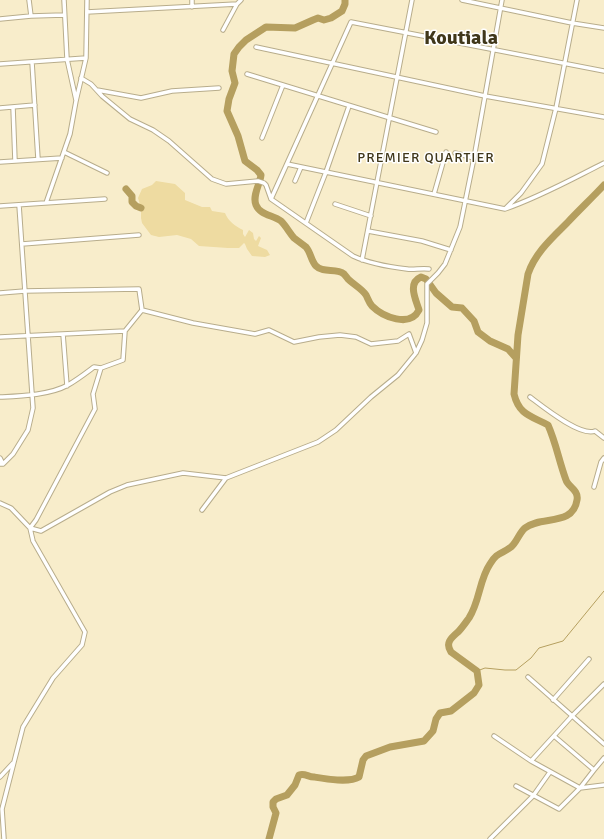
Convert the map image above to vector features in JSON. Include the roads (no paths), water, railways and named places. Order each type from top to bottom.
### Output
[{"type":"street","points":[[30,0],[31,16]]},
{"type":"street","points":[[64,0],[67,59],[76,101]]},
{"type":"street","points":[[46,203],[70,134],[86,58],[87,0]]},
{"type":"street","points":[[192,0],[192,6]]},
{"type":"street","points":[[223,30],[237,4],[241,0]]},
{"type":"street","points":[[362,260],[412,0]]},
{"type":"street","points":[[462,0],[572,23],[604,28]]},
{"type":"street","points":[[30,528],[41,531],[110,492],[127,485],[183,473],[226,478],[318,442],[336,430],[398,375],[416,353],[422,340],[427,323],[427,284],[445,264],[460,227],[494,50],[502,0]]},
{"type":"street","points":[[506,209],[521,193],[542,164],[556,108],[577,0]]},
{"type":"street","points":[[87,12],[237,4]]},
{"type":"street","points":[[0,19],[64,15]]},
{"type":"street","points":[[271,199],[351,22],[604,71]]},
{"type":"street","points":[[256,47],[485,96],[604,117]]},
{"type":"street","points":[[0,64],[86,58]]},
{"type":"street","points":[[32,62],[38,159]]},
{"type":"street","points":[[247,74],[436,132]]},
{"type":"street","points":[[81,78],[130,119],[153,130],[169,141],[212,179],[226,184],[258,181],[264,183],[271,199],[353,256],[362,260],[408,270],[429,268]]},
{"type":"street","points":[[262,138],[283,85]]},
{"type":"street","points":[[97,90],[141,98],[172,91],[219,88]]},
{"type":"street","points":[[0,108],[35,105]]},
{"type":"street","points":[[306,223],[349,106]]},
{"type":"street","points":[[13,107],[16,161]]},
{"type":"street","points":[[64,152],[107,173]]},
{"type":"street","points":[[434,194],[446,152]]},
{"type":"street","points":[[455,154],[474,158]]},
{"type":"street","points":[[0,162],[62,158]]},
{"type":"street","points":[[287,164],[506,209],[547,192],[604,162]]},
{"type":"street","points":[[295,181],[301,167]]},
{"type":"street","points":[[0,206],[105,199]]},
{"type":"street","points":[[0,458],[2,464],[13,454],[28,430],[33,408],[19,204]]},
{"type":"street","points":[[334,204],[370,216]]},
{"type":"street","points":[[368,231],[422,240],[451,250]]},
{"type":"street","points":[[22,244],[139,235]]},
{"type":"street","points":[[0,293],[25,291],[139,289],[142,310],[125,331],[123,360],[101,368],[94,368],[67,386],[32,395],[0,397]]},
{"type":"street","points":[[142,310],[193,323],[255,334],[269,330],[294,342],[340,335],[356,337],[372,344],[398,342],[409,334],[416,353]]},
{"type":"street","points":[[0,337],[125,331]]},
{"type":"street","points":[[63,334],[67,386]]},
{"type":"street","points":[[30,528],[36,520],[95,408],[93,394],[101,368]]},
{"type":"street","points":[[530,397],[581,430],[592,432],[595,431],[604,438]]},
{"type":"street","points":[[594,487],[601,462],[604,458]]},
{"type":"street","points":[[202,510],[226,478]]},
{"type":"street","points":[[0,503],[12,508],[30,528],[33,541],[85,632],[82,645],[53,678],[23,727],[2,809],[4,839]]},
{"type":"street","points":[[553,700],[589,659]]},
{"type":"street","points":[[528,678],[604,744]]},
{"type":"street","points":[[531,761],[572,716],[604,684]]},
{"type":"street","points":[[494,736],[531,761],[580,788],[604,785]]},
{"type":"street","points":[[554,736],[594,770]]},
{"type":"street","points":[[516,786],[559,809],[580,788],[604,758]]},
{"type":"street","points":[[0,778],[14,762]]},
{"type":"street","points":[[490,839],[533,796],[550,772]]},
{"type":"waterway","points":[[345,0],[342,11],[331,18],[324,20],[318,18],[295,28],[266,27],[246,40],[234,54],[232,71],[235,83],[229,99],[227,111],[238,136],[245,161],[261,175],[255,198],[256,205],[260,211],[281,221],[294,238],[306,247],[316,266],[323,270],[337,271],[344,274],[350,281],[360,288],[372,306],[383,314],[403,320],[409,319],[415,315],[419,310],[413,287],[414,283],[421,277],[426,279],[436,293],[452,307],[462,308],[474,321],[478,332],[490,341],[508,349],[516,358]]},
{"type":"waterway","points":[[269,839],[276,813],[273,807],[273,802],[276,799],[287,795],[295,785],[299,775],[303,774],[312,777],[337,780],[355,779],[359,777],[363,760],[366,756],[390,747],[424,741],[433,731],[436,719],[440,713],[451,711],[474,693],[479,685],[477,671],[451,652],[449,649],[449,643],[473,611],[486,570],[495,557],[513,545],[525,528],[532,524],[563,517],[569,514],[574,508],[577,497],[575,491],[566,480],[548,425],[526,414],[522,411],[516,401],[514,394],[518,335],[528,274],[535,259],[550,240],[604,185]]},
{"type":"waterway","points":[[126,189],[132,196],[132,202],[141,208]]},
{"type":"waterway","points":[[477,671],[485,668],[516,670],[531,658],[539,648],[563,641],[604,591]]},
{"type":"district","name":"Koutiala","points":[[461,39]]},
{"type":"district","name":"PREMIER QUARTIER","points":[[426,158]]}]
